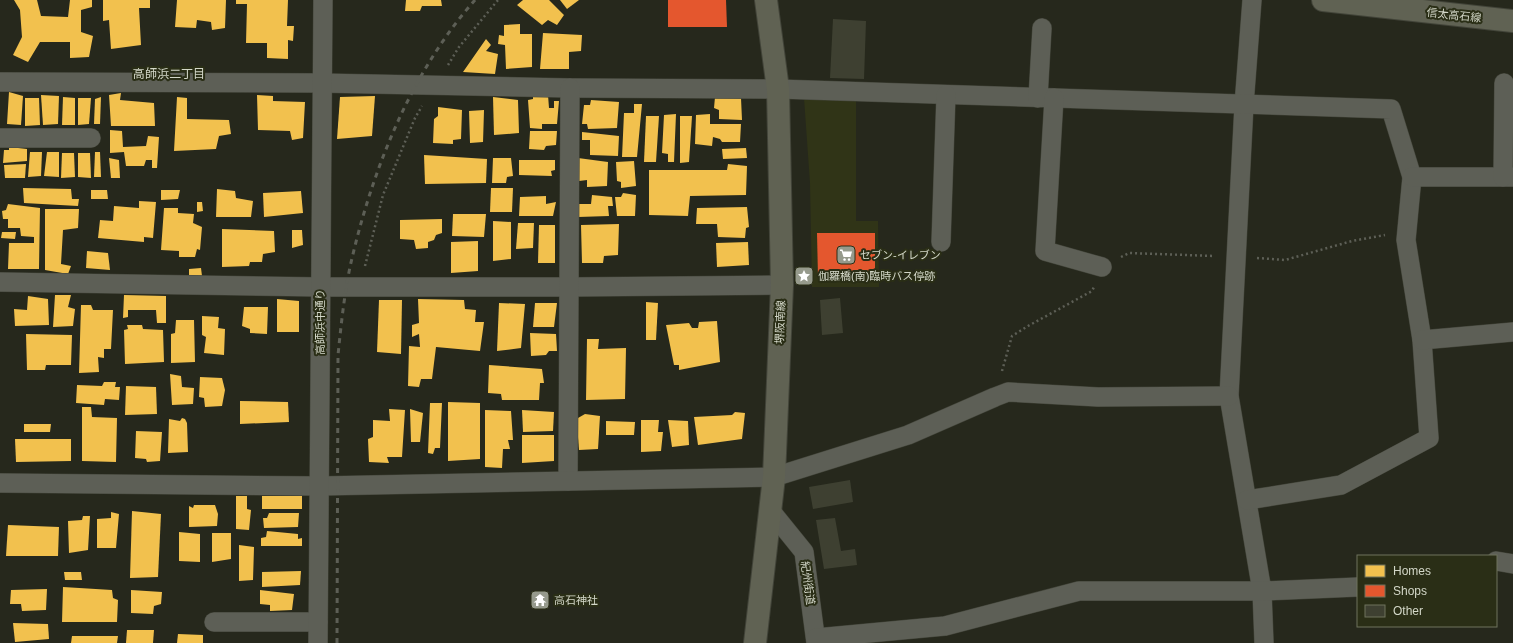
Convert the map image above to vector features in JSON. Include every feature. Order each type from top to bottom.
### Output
[{"type":"main road","name":"堺阪南線","points":[[755,643],[774,477],[782,284],[778,89],[766,0]]},
{"type":"main road","name":"信太高石線","points":[[1324,0],[1513,21]]},
{"type":"street","name":"高師浜中通り","points":[[318,643],[321,84],[323,0]]},
{"type":"street","points":[[1252,0],[1244,105],[1229,396],[1262,591],[1264,643]]},
{"type":"street","points":[[1042,28],[1046,98],[1046,251],[1102,266]]},
{"type":"street","points":[[0,82],[778,89],[1391,109],[1412,177],[1406,240],[1422,340],[1430,438],[1341,485],[1247,500]]},
{"type":"street","points":[[1412,177],[1508,177],[1504,83]]},
{"type":"street","points":[[568,480],[570,88]]},
{"type":"street","points":[[941,242],[946,95]]},
{"type":"street","points":[[0,138],[91,138]]},
{"type":"street","points":[[0,282],[321,287],[570,287],[782,284]]},
{"type":"street","points":[[1422,340],[1513,332]]},
{"type":"street","points":[[0,483],[320,486],[774,477],[908,435],[995,396],[1008,392],[1098,397],[1229,396]]},
{"type":"street","name":"紀州街道","points":[[770,510],[804,552],[816,640]]},
{"type":"street","points":[[1497,561],[1513,564]]},
{"type":"street","points":[[816,640],[945,626],[1079,591],[1262,591],[1357,587]]},
{"type":"street","points":[[214,622],[318,622]]},
{"type":"path","points":[[360,286],[383,195],[415,118],[459,48],[498,0]]},
{"type":"path","points":[[995,396],[1012,336],[1092,291],[1102,266],[1129,253],[1285,260],[1352,241],[1407,231]]},
{"type":"shaded area","points":[[804,98],[856,99],[856,221],[878,221],[879,287],[812,287],[810,183]]},
{"type":"building: Homes","points":[[14,0],[37,0],[41,16],[68,17],[70,0],[92,0],[92,7],[81,10],[81,32],[93,36],[89,57],[70,58],[70,42],[40,42],[28,62],[13,55],[22,37],[20,10]]},
{"type":"building: Homes","points":[[103,0],[150,0],[150,8],[139,8],[141,45],[111,49],[109,20],[103,21]]},
{"type":"building: Homes","points":[[177,0],[226,0],[225,28],[212,30],[211,22],[197,20],[196,28],[175,27]]},
{"type":"building: Homes","points":[[236,0],[288,0],[287,26],[294,26],[293,41],[288,40],[288,59],[267,58],[267,43],[246,43],[247,4],[236,4]]},
{"type":"building: Homes","points":[[406,0],[441,0],[442,6],[422,6],[420,11],[405,11]]},
{"type":"building: Homes","points":[[523,0],[549,0],[564,15],[557,25],[548,20],[542,25],[517,5]]},
{"type":"building: Homes","points":[[560,0],[579,0],[567,9]]},
{"type":"building: Homes","points":[[520,24],[520,34],[532,34],[532,67],[506,69],[505,45],[498,44],[499,35],[504,36],[504,25]]},
{"type":"building: Homes","points":[[543,33],[582,35],[581,51],[569,52],[569,69],[540,69]]},
{"type":"building: Homes","points":[[486,39],[491,45],[486,51],[498,54],[495,74],[463,72]]},
{"type":"building: Homes","points":[[9,92],[23,96],[21,125],[7,124]]},
{"type":"building: Homes","points":[[121,93],[120,100],[154,103],[155,126],[111,126],[109,95]]},
{"type":"building: Homes","points":[[41,95],[59,96],[58,124],[43,125]]},
{"type":"building: Homes","points":[[257,95],[273,96],[273,101],[305,102],[303,138],[292,140],[290,131],[258,130]]},
{"type":"building: Homes","points":[[533,95],[548,95],[549,108],[554,108],[554,101],[559,101],[557,124],[542,124],[542,129],[530,128],[528,100],[533,99]]},
{"type":"building: Homes","points":[[375,96],[372,136],[337,139],[340,97]]},
{"type":"building: Homes","points":[[63,97],[75,98],[75,125],[62,125]]},
{"type":"building: Homes","points":[[101,97],[100,124],[94,124],[95,99]]},
{"type":"building: Homes","points":[[177,97],[187,98],[187,119],[229,120],[231,134],[219,136],[216,149],[174,151]]},
{"type":"building: Homes","points":[[493,97],[518,100],[519,133],[494,135]]},
{"type":"building: Homes","points":[[715,97],[741,98],[742,120],[719,119],[719,110],[714,108]]},
{"type":"building: Homes","points":[[25,98],[39,98],[40,125],[25,126]]},
{"type":"building: Homes","points":[[78,98],[91,98],[89,124],[78,125]]},
{"type":"building: Homes","points":[[591,100],[619,102],[617,128],[588,129],[587,124],[582,124],[584,105],[590,105]]},
{"type":"building: Homes","points":[[634,104],[642,104],[637,157],[622,157],[624,113],[634,113]]},
{"type":"building: Homes","points":[[438,107],[462,110],[461,139],[453,140],[453,144],[433,143],[434,119],[438,116]]},
{"type":"building: Homes","points":[[484,110],[483,142],[470,143],[469,111]]},
{"type":"building: Homes","points":[[676,114],[674,162],[668,162],[668,154],[662,153],[664,115]]},
{"type":"building: Homes","points":[[710,114],[710,124],[741,124],[740,142],[722,142],[720,139],[713,137],[712,146],[695,144],[696,115]]},
{"type":"building: Homes","points":[[646,116],[659,116],[656,162],[644,162]]},
{"type":"building: Homes","points":[[680,116],[692,116],[689,162],[680,163]]},
{"type":"building: Homes","points":[[110,130],[122,131],[123,147],[146,146],[148,136],[159,137],[157,168],[152,168],[152,160],[146,160],[144,166],[126,166],[124,152],[110,153]]},
{"type":"building: Homes","points":[[530,131],[557,131],[556,145],[546,146],[544,150],[529,149]]},
{"type":"building: Homes","points":[[582,132],[619,136],[618,156],[590,155],[590,140],[582,140]]},
{"type":"building: Homes","points":[[9,147],[27,149],[27,161],[3,163],[4,150],[9,150]]},
{"type":"building: Homes","points":[[746,148],[747,158],[723,159],[722,149]]},
{"type":"building: Homes","points":[[30,152],[42,152],[41,176],[28,177]]},
{"type":"building: Homes","points":[[47,152],[59,152],[59,177],[44,176]]},
{"type":"building: Homes","points":[[95,152],[100,152],[101,177],[94,177]]},
{"type":"building: Homes","points":[[62,153],[74,153],[75,177],[61,178]]},
{"type":"building: Homes","points":[[78,153],[90,153],[91,178],[78,177]]},
{"type":"building: Homes","points":[[424,155],[487,159],[486,183],[425,184]]},
{"type":"building: Homes","points":[[109,158],[119,160],[120,178],[111,178]]},
{"type":"building: Homes","points":[[493,158],[511,158],[513,176],[507,177],[506,183],[492,183]]},
{"type":"building: Homes","points":[[578,158],[608,162],[607,186],[587,187],[587,180],[579,181]]},
{"type":"building: Homes","points":[[519,160],[555,160],[555,170],[551,171],[552,176],[519,175]]},
{"type":"building: Homes","points":[[634,161],[636,186],[621,188],[621,182],[617,181],[616,162]]},
{"type":"building: Homes","points":[[26,164],[25,178],[5,178],[4,165]]},
{"type":"building: Homes","points":[[728,164],[747,166],[746,195],[690,196],[688,216],[649,215],[649,170],[727,170]]},
{"type":"building: Homes","points":[[23,188],[71,189],[72,199],[79,199],[78,206],[24,203]]},
{"type":"building: Homes","points":[[491,188],[513,188],[512,212],[490,212]]},
{"type":"building: Homes","points":[[217,189],[235,191],[236,198],[253,201],[251,217],[216,217]]},
{"type":"building: Homes","points":[[91,190],[107,190],[108,199],[91,199]]},
{"type":"building: Homes","points":[[161,190],[180,190],[178,199],[161,200]]},
{"type":"building: Homes","points":[[301,191],[303,213],[264,217],[263,193]]},
{"type":"building: Homes","points":[[623,193],[636,195],[635,216],[617,216],[615,197],[621,197]]},
{"type":"building: Homes","points":[[592,195],[612,197],[613,206],[608,206],[609,216],[578,217],[577,204],[591,204]]},
{"type":"building: Homes","points":[[546,196],[546,204],[556,202],[553,216],[519,216],[520,197]]},
{"type":"building: Homes","points":[[139,201],[156,202],[153,238],[144,237],[144,242],[98,238],[100,220],[113,221],[114,206],[139,208]]},
{"type":"building: Homes","points":[[197,202],[202,202],[203,211],[197,212]]},
{"type":"building: Homes","points":[[8,204],[40,208],[39,269],[8,269],[9,243],[34,243],[34,237],[21,236],[20,228],[8,228],[8,219],[3,219],[2,211],[6,210]]},
{"type":"building: Homes","points":[[747,207],[749,227],[746,228],[745,238],[718,237],[717,224],[696,224],[697,208]]},
{"type":"building: Homes","points":[[164,208],[178,208],[178,213],[194,214],[193,223],[202,227],[200,250],[197,249],[195,257],[179,257],[179,251],[161,250]]},
{"type":"building: Homes","points":[[45,209],[79,209],[78,228],[63,230],[61,264],[71,266],[68,274],[45,270]]},
{"type":"building: Homes","points":[[453,214],[486,214],[484,237],[452,236]]},
{"type":"building: Homes","points":[[442,219],[442,233],[436,235],[434,240],[428,242],[428,248],[416,249],[414,240],[400,239],[400,220]]},
{"type":"building: Homes","points":[[493,221],[511,222],[511,259],[493,261]]},
{"type":"building: Homes","points":[[518,223],[534,223],[533,248],[516,249]]},
{"type":"building: Homes","points":[[619,224],[618,255],[604,256],[603,263],[582,263],[581,225]]},
{"type":"building: Homes","points":[[539,225],[555,225],[555,263],[538,263]]},
{"type":"building: Homes","points":[[222,229],[274,231],[275,252],[263,254],[262,262],[250,262],[249,266],[222,267]]},
{"type":"building: Homes","points":[[292,230],[302,230],[303,245],[292,248]]},
{"type":"building: Homes","points":[[2,232],[16,232],[15,239],[1,238]]},
{"type":"building: Homes","points":[[478,241],[478,271],[451,273],[451,242]]},
{"type":"building: Homes","points":[[748,242],[749,265],[717,267],[716,243]]},
{"type":"building: Homes","points":[[87,251],[108,253],[110,270],[86,268]]},
{"type":"building: Homes","points":[[201,268],[202,276],[189,276],[189,269]]},
{"type":"building: Homes","points":[[55,295],[71,295],[68,307],[75,309],[73,326],[53,327]]},
{"type":"building: Homes","points":[[124,295],[166,296],[166,323],[157,323],[156,310],[128,310],[128,317],[123,318]]},
{"type":"building: Homes","points":[[28,296],[48,299],[49,325],[15,326],[14,309],[27,310]]},
{"type":"building: Homes","points":[[277,299],[299,301],[299,332],[277,332]]},
{"type":"building: Homes","points":[[418,299],[464,300],[465,309],[476,310],[475,322],[484,322],[480,351],[436,347],[432,379],[421,379],[419,387],[408,386],[409,346],[420,347],[419,334],[412,337],[412,325],[419,323]]},
{"type":"building: Homes","points":[[379,300],[402,300],[401,354],[377,352]]},
{"type":"building: Homes","points":[[646,302],[658,303],[656,340],[646,340]]},
{"type":"building: Homes","points":[[499,303],[525,304],[521,348],[497,351]]},
{"type":"building: Homes","points":[[535,303],[557,303],[554,327],[533,327]]},
{"type":"building: Homes","points":[[81,305],[91,305],[93,310],[113,310],[111,349],[104,349],[104,358],[98,357],[99,372],[79,373]]},
{"type":"building: Homes","points":[[244,307],[268,307],[267,334],[250,333],[250,329],[242,326]]},
{"type":"building: Homes","points":[[202,316],[219,317],[218,328],[225,329],[224,355],[204,353],[206,337],[202,335]]},
{"type":"building: Homes","points":[[176,320],[194,320],[195,362],[171,363],[171,334],[175,333]]},
{"type":"building: Homes","points":[[717,321],[720,362],[679,370],[679,365],[674,365],[666,325],[689,323],[692,328],[698,328],[699,322]]},
{"type":"building: Homes","points":[[127,325],[142,325],[143,329],[163,330],[164,362],[125,364],[124,330],[128,329]]},
{"type":"building: Homes","points":[[530,333],[556,334],[557,351],[549,351],[546,355],[531,356]]},
{"type":"building: Homes","points":[[26,334],[72,335],[71,365],[46,365],[45,370],[27,370]]},
{"type":"building: Homes","points":[[587,339],[599,339],[598,349],[626,348],[625,399],[586,400]]},
{"type":"building: Homes","points":[[489,365],[542,369],[544,383],[540,383],[539,400],[502,400],[501,394],[488,393]]},
{"type":"building: Homes","points":[[170,374],[181,376],[182,387],[194,388],[193,404],[172,405]]},
{"type":"building: Homes","points":[[200,377],[222,378],[225,390],[222,406],[205,407],[204,398],[199,397]]},
{"type":"building: Homes","points":[[104,382],[116,382],[115,387],[120,387],[119,400],[105,399],[104,405],[76,403],[77,385],[102,386]]},
{"type":"building: Homes","points":[[126,386],[156,387],[157,414],[125,415]]},
{"type":"building: Homes","points":[[240,401],[288,402],[289,422],[240,424]]},
{"type":"building: Homes","points":[[448,402],[480,403],[480,459],[448,461]]},
{"type":"building: Homes","points":[[430,403],[442,403],[440,448],[435,448],[433,454],[428,453]]},
{"type":"building: Homes","points":[[82,407],[91,407],[92,417],[117,418],[116,462],[82,461]]},
{"type":"building: Homes","points":[[389,409],[405,410],[402,457],[387,457],[389,463],[369,462],[368,439],[373,437],[373,420],[390,421]]},
{"type":"building: Homes","points":[[410,409],[423,413],[420,442],[411,442]]},
{"type":"building: Homes","points":[[485,410],[511,411],[513,440],[508,440],[510,449],[503,449],[502,468],[485,467]]},
{"type":"building: Homes","points":[[522,410],[554,412],[553,431],[523,432]]},
{"type":"building: Homes","points":[[735,412],[745,413],[742,439],[698,445],[694,417],[732,415]]},
{"type":"building: Homes","points":[[585,414],[600,416],[598,449],[579,450],[578,418]]},
{"type":"building: Homes","points":[[182,418],[185,419],[187,423],[188,452],[168,453],[169,419],[180,421]]},
{"type":"building: Homes","points":[[641,420],[659,420],[658,432],[663,432],[661,451],[641,452]]},
{"type":"building: Homes","points":[[668,420],[688,421],[689,445],[672,447]]},
{"type":"building: Homes","points":[[606,421],[635,422],[634,435],[606,435]]},
{"type":"building: Homes","points":[[24,424],[51,424],[50,432],[24,432]]},
{"type":"building: Homes","points":[[136,431],[162,432],[160,461],[147,462],[146,459],[135,458]]},
{"type":"building: Homes","points":[[522,435],[554,435],[554,461],[522,463]]},
{"type":"building: Homes","points":[[15,439],[71,439],[71,461],[16,462]]},
{"type":"building: Homes","points":[[236,496],[247,496],[247,509],[251,510],[249,530],[236,529]]},
{"type":"building: Homes","points":[[262,496],[302,496],[302,509],[262,509]]},
{"type":"building: Homes","points":[[194,505],[215,505],[218,514],[217,526],[189,527],[189,506],[193,508]]},
{"type":"building: Homes","points":[[132,511],[161,514],[158,577],[130,578]]},
{"type":"building: Homes","points":[[111,512],[119,514],[116,548],[97,548],[97,519],[111,518]]},
{"type":"building: Homes","points":[[269,513],[299,513],[298,527],[264,528],[263,518],[267,518]]},
{"type":"building: Homes","points":[[83,516],[90,516],[88,550],[69,553],[68,521],[82,520]]},
{"type":"building: Homes","points":[[8,525],[59,527],[58,556],[6,556]]},
{"type":"building: Homes","points":[[267,531],[298,534],[298,539],[302,538],[302,546],[261,546],[261,538],[266,537]]},
{"type":"building: Homes","points":[[179,532],[200,534],[200,562],[179,561]]},
{"type":"building: Homes","points":[[212,533],[231,533],[231,559],[212,562]]},
{"type":"building: Homes","points":[[239,545],[254,547],[253,580],[239,581]]},
{"type":"building: Homes","points":[[301,571],[300,585],[262,587],[262,572]]},
{"type":"building: Homes","points":[[64,572],[81,572],[82,580],[65,580]]},
{"type":"building: Homes","points":[[63,587],[112,590],[113,598],[118,600],[117,622],[62,622]]},
{"type":"building: Homes","points":[[47,589],[46,610],[22,611],[21,604],[10,604],[11,590]]},
{"type":"building: Homes","points":[[131,590],[162,592],[161,604],[154,606],[153,614],[131,613]]},
{"type":"building: Homes","points":[[260,590],[294,594],[292,610],[270,611],[270,605],[260,604]]},
{"type":"building: Homes","points":[[13,623],[48,624],[49,639],[15,642]]},
{"type":"building: Homes","points":[[127,630],[154,630],[153,643],[126,643]]},
{"type":"building: Homes","points":[[178,634],[203,635],[203,643],[177,643]]},
{"type":"building: Homes","points":[[72,636],[118,636],[117,643],[71,643]]},
{"type":"building: Shops","points":[[668,0],[726,0],[727,27],[668,27]]},
{"type":"building: Shops","name":"セブン-イレブン","points":[[817,233],[875,233],[875,277],[818,277]]},
{"type":"building: Other","points":[[833,19],[866,21],[864,79],[830,78]]},
{"type":"building: Other","points":[[840,298],[843,333],[822,335],[820,300]]},
{"type":"building: Other","points":[[850,480],[853,502],[813,509],[809,487]]},
{"type":"building: Other","points":[[835,518],[841,551],[855,549],[857,565],[824,569],[816,520]]},
{"type":"railway","points":[[337,643],[338,355],[344,300],[350,267],[369,196],[396,126],[412,92],[431,59],[475,0]]},
{"type":"place","name":"セブン-イレブン","points":[[846,255]]},
{"type":"place","name":"伽羅橋(南)臨時バス停跡","points":[[804,276]]},
{"type":"place","name":"高石神社","points":[[540,600]]},
{"type":"district","name":"高師浜二丁目","points":[[169,74]]}]
